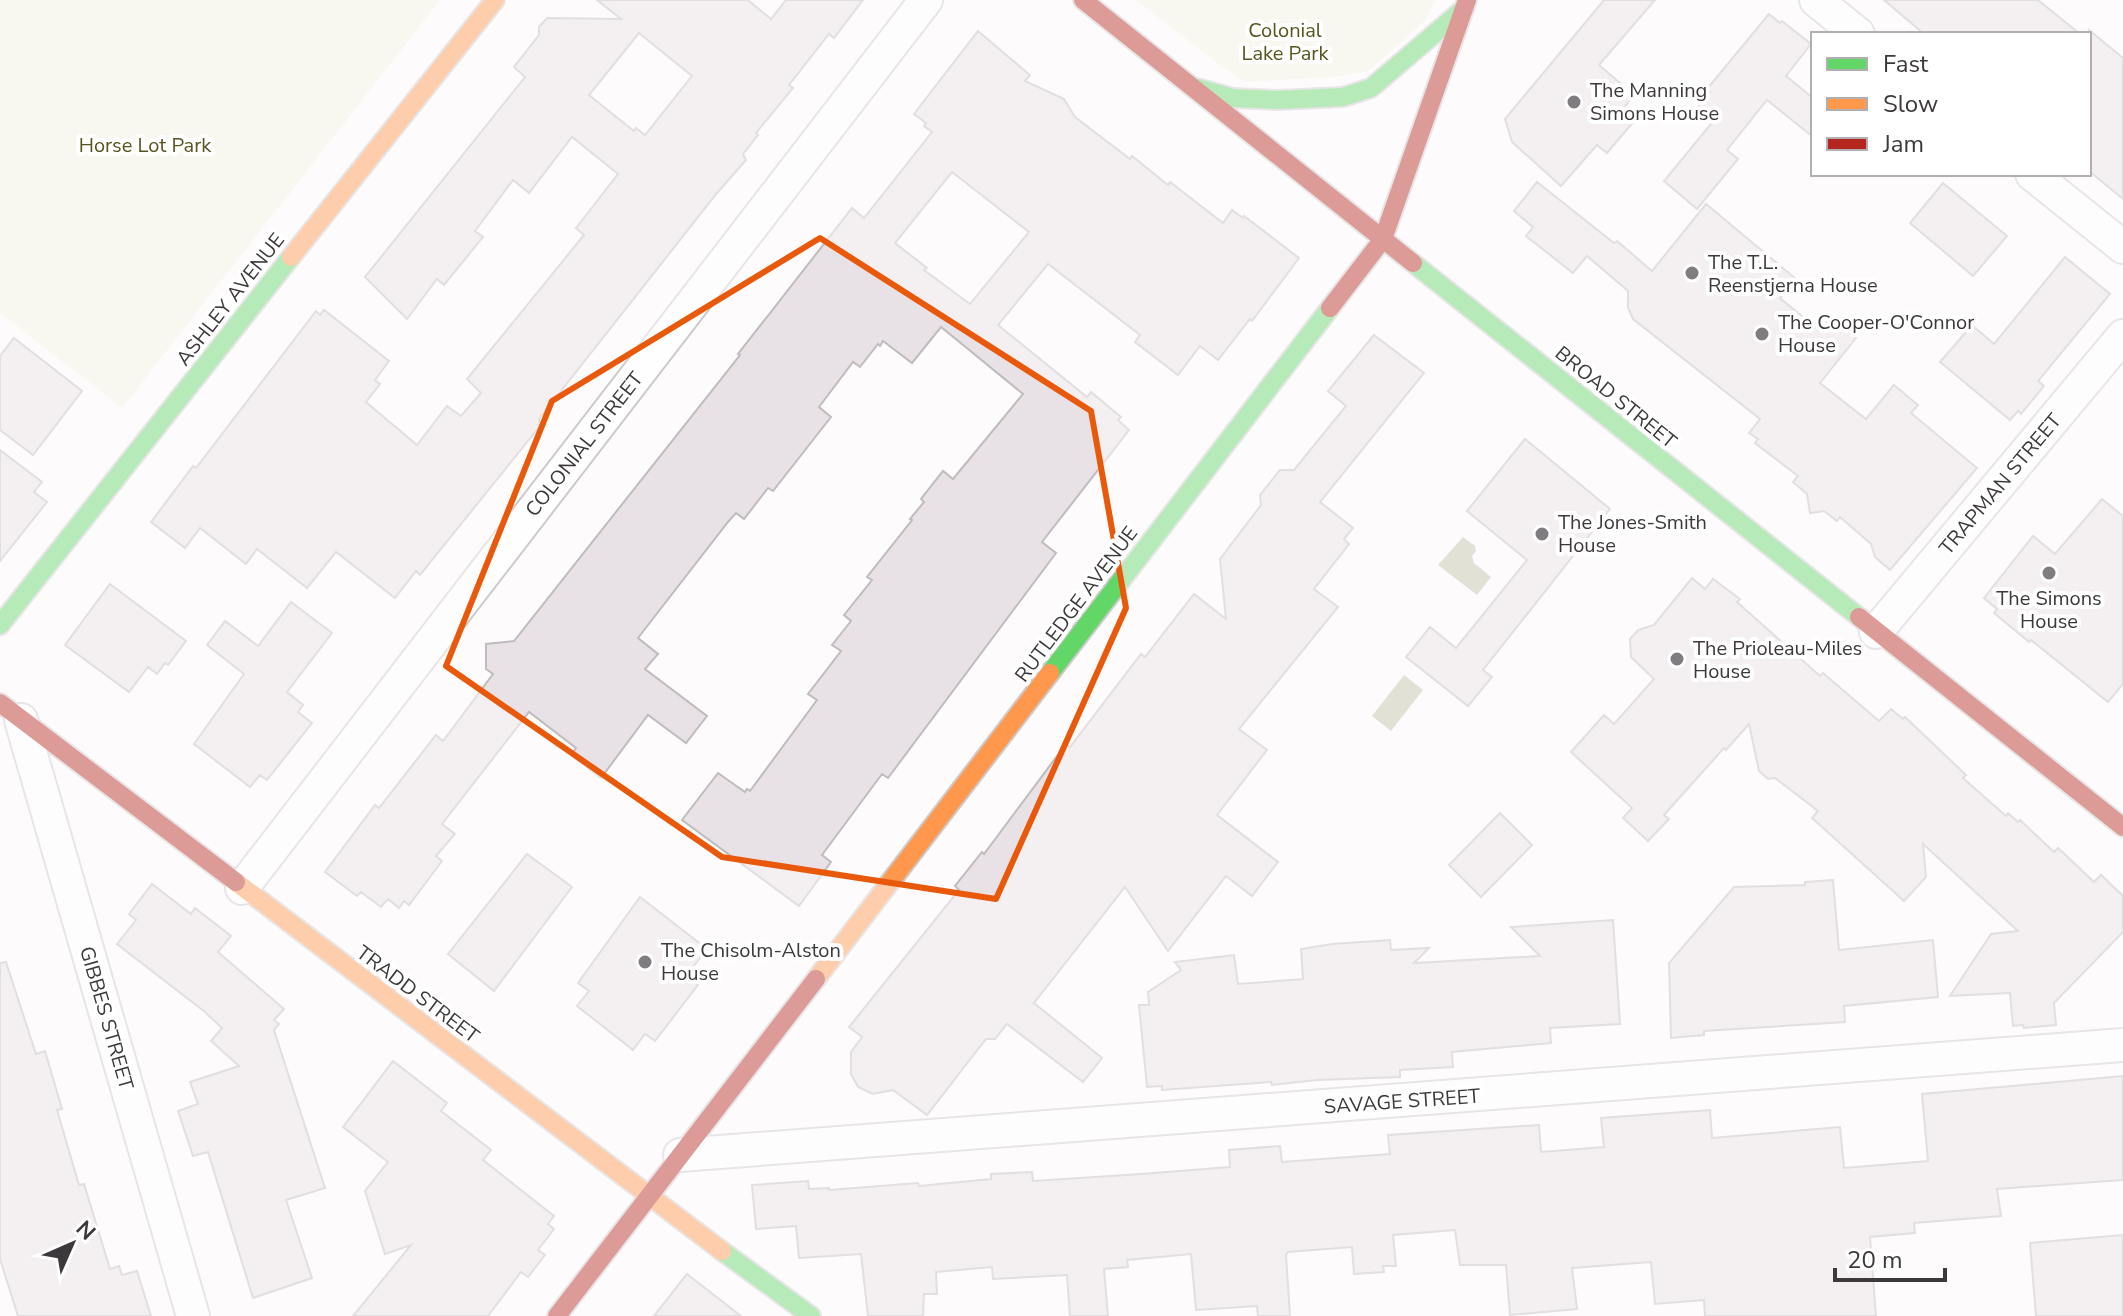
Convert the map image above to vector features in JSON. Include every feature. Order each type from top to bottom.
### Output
[{"type":"street","name":"ASHLEY AVENUE","points":[[0,625],[495,0]]},
{"type":"street","name":"COLONIAL STREET","points":[[242,888],[926,0]]},
{"type":"street","name":"BROAD STREET","points":[[1083,0],[2123,827]]},
{"type":"street","points":[[1816,0],[1856,32]]},
{"type":"street","points":[[1193,87],[1233,98],[1278,100],[1343,97],[1371,88],[1465,5]]},
{"type":"street","name":"RUTLEDGE AVENUE","points":[[557,1316],[1383,239],[1465,5]]},
{"type":"street","points":[[2034,176],[2123,247]]},
{"type":"street","name":"TRAPMAN STREET","points":[[1876,632],[2123,336]]},
{"type":"street","name":"TRADD STREET","points":[[11,712],[648,1196],[811,1316]]},
{"type":"street","name":"GIBBES STREET","points":[[11,712],[193,1316]]},
{"type":"street","name":"SAVAGE STREET","points":[[680,1155],[2123,1045]]},
{"type":"highlighted area","points":[[820,238],[1091,411],[1126,608],[996,899],[722,857],[446,666],[552,401]]},
{"type":"green space","name":"Horse Lot Park","points":[[0,0],[440,0],[122,408],[0,313]]},
{"type":"green space","name":"Colonial Lake Park","points":[[1136,0],[1434,0],[1426,20],[1368,71],[1332,77],[1246,82]]},
{"type":"shaded area","points":[[1463,537],[1475,546],[1472,556],[1474,563],[1491,577],[1477,595],[1438,565]]},
{"type":"shaded area","points":[[1404,675],[1423,690],[1391,731],[1372,716]]},
{"type":"building","points":[[597,0],[748,0],[771,19],[786,0],[863,0],[834,38],[829,34],[789,85],[793,88],[743,154],[746,160],[539,419],[540,426],[420,575],[416,571],[395,598],[336,552],[307,588],[257,549],[246,564],[200,528],[185,548],[151,522],[316,311],[320,315],[324,310],[389,361],[375,380],[380,384],[366,402],[417,445],[447,406],[461,416],[481,393],[467,379],[584,235],[576,228],[618,174],[572,137],[529,193],[513,180],[475,231],[483,237],[444,285],[437,279],[407,319],[365,277],[525,77],[514,67],[539,35],[539,27],[547,18],[621,19]],"holes":[[[639,33],[692,76],[645,135],[636,128],[634,131],[589,95]]]},
{"type":"building","name":"The Manning Simons House","points":[[1604,0],[1655,0],[1599,65],[1634,95],[1623,109],[1635,120],[1607,153],[1597,145],[1561,186],[1512,142],[1505,119]]},
{"type":"building","points":[[1884,0],[2038,0],[2078,32],[1922,32]]},
{"type":"building","points":[[1769,14],[1811,44],[1786,76],[1811,96],[1811,135],[1767,100],[1727,150],[1738,159],[1697,209],[1664,181],[1715,119],[1699,106],[1710,92],[1707,89]]},
{"type":"building","points":[[978,31],[1030,75],[1025,81],[1064,99],[1075,117],[1130,159],[1132,156],[1168,185],[1170,182],[1223,223],[1232,210],[1244,216],[1299,258],[1218,360],[1200,346],[1178,375],[1135,342],[1140,335],[1048,264],[998,325],[1087,397],[1091,392],[1121,417],[1118,420],[1129,430],[1042,542],[1056,553],[888,778],[882,774],[822,855],[831,862],[799,906],[682,820],[718,773],[745,792],[747,789],[750,791],[817,700],[808,694],[841,651],[832,645],[851,621],[844,615],[872,580],[867,577],[912,520],[924,502],[921,499],[943,471],[953,479],[1023,394],[941,327],[912,363],[883,341],[860,367],[853,362],[819,407],[831,417],[773,491],[768,488],[744,519],[736,513],[728,522],[638,638],[658,654],[645,669],[707,716],[686,743],[648,715],[601,778],[571,755],[576,748],[529,712],[442,824],[455,834],[436,856],[442,861],[409,905],[404,901],[399,908],[388,899],[381,907],[361,892],[357,896],[325,872],[375,805],[379,808],[436,735],[443,741],[493,674],[486,669],[486,644],[514,641],[852,208],[864,218],[932,132],[914,114]],"holes":[[[952,172],[1029,232],[970,304],[924,270],[927,268],[895,243]]]},
{"type":"building","points":[[2089,32],[2123,58],[2123,199],[2091,173]]},
{"type":"building","points":[[1537,182],[1652,271],[1706,204],[1796,279],[1780,298],[1820,331],[1831,317],[1856,338],[1820,383],[1866,419],[1894,385],[1918,405],[1911,413],[1977,468],[1890,570],[1875,557],[1871,544],[1840,517],[1837,521],[1824,511],[1810,513],[1807,494],[1793,482],[1798,476],[1755,443],[1758,439],[1749,433],[1760,419],[1633,319],[1628,308],[1628,291],[1587,256],[1573,273],[1526,236],[1533,227],[1514,211]]},
{"type":"building","points":[[1943,183],[2007,236],[1973,276],[1910,223]]},
{"type":"building","points":[[2065,257],[2110,294],[2038,381],[2044,386],[2021,414],[2018,411],[2010,420],[1940,362],[1972,325],[1994,344]]},
{"type":"building","points":[[1374,335],[1424,373],[1320,502],[1353,528],[1344,539],[1349,544],[1314,589],[1338,607],[1239,729],[1267,750],[1217,815],[1278,862],[1252,896],[1226,876],[1168,951],[1125,887],[1034,1003],[1102,1058],[1083,1082],[1007,1024],[995,1039],[986,1039],[927,1115],[893,1090],[873,1094],[858,1087],[851,1074],[851,1052],[862,1037],[849,1027],[959,890],[955,886],[982,852],[984,854],[1066,744],[1070,747],[1141,654],[1145,657],[1194,594],[1226,619],[1220,559],[1261,505],[1260,495],[1280,470],[1294,470],[1346,406],[1328,391]]},
{"type":"building","points":[[14,338],[82,391],[33,455],[0,430],[0,356]]},
{"type":"building","name":"The Jones-Smith House","points":[[1525,439],[1610,509],[1483,670],[1492,677],[1468,706],[1406,657],[1430,627],[1456,648],[1527,560],[1467,511]]},
{"type":"building","points":[[0,450],[42,482],[34,492],[47,502],[0,561]]},
{"type":"building","points":[[2102,499],[2123,516],[2123,684],[2108,702],[1994,613],[1997,609],[1984,598],[2033,536],[2055,554]]},
{"type":"building","points":[[1692,578],[1705,589],[1713,579],[1740,599],[1737,602],[1820,676],[1823,673],[1879,721],[1891,709],[1903,719],[1905,717],[1966,775],[1963,778],[2006,816],[2008,813],[2018,822],[2020,820],[2054,852],[2058,848],[2094,882],[2101,875],[2123,896],[2123,932],[2054,1003],[2056,1025],[2013,1026],[2010,993],[1950,996],[1991,934],[2018,931],[1923,844],[1926,877],[1904,901],[1812,818],[1818,811],[1775,778],[1768,779],[1759,771],[1749,724],[1664,815],[1669,819],[1648,841],[1623,818],[1632,808],[1571,752],[1604,715],[1614,724],[1654,679],[1631,657],[1630,639],[1638,630],[1654,625]]},
{"type":"building","points":[[110,584],[186,641],[157,674],[148,667],[129,692],[65,645]]},
{"type":"building","points":[[291,602],[332,633],[287,692],[303,705],[298,712],[312,723],[267,780],[260,775],[250,787],[194,744],[244,674],[207,645],[225,621],[258,646]]},
{"type":"building","points":[[1500,813],[1532,845],[1481,897],[1449,865]]},
{"type":"building","points":[[527,854],[572,887],[494,991],[448,954]]},
{"type":"building","points":[[1833,880],[1839,950],[1933,940],[1938,997],[1844,1006],[1845,1022],[1704,1031],[1704,1035],[1671,1038],[1669,963],[1734,887],[1805,885],[1805,882]]},
{"type":"building","points":[[152,884],[191,914],[195,908],[231,936],[218,952],[284,1009],[274,1020],[279,1024],[274,1030],[325,1188],[286,1200],[312,1278],[253,1298],[208,1152],[193,1156],[178,1111],[198,1104],[190,1082],[239,1066],[211,1041],[222,1028],[117,944],[136,920],[129,914]]},
{"type":"building","name":"The Chisolm-Alston House","points":[[640,897],[707,949],[686,976],[698,985],[655,1041],[645,1034],[633,1050],[577,1006],[589,991],[578,983]]},
{"type":"building","points":[[1613,920],[1620,1024],[1550,1028],[1551,1043],[1452,1052],[1453,1067],[1400,1070],[1400,1077],[1162,1090],[1162,1086],[1147,1087],[1139,1005],[1149,1005],[1148,992],[1181,970],[1175,962],[1234,955],[1238,984],[1303,979],[1301,949],[1390,940],[1391,950],[1429,948],[1414,963],[1540,956],[1511,927]]},
{"type":"building","points":[[6,962],[36,1054],[45,1051],[62,1109],[57,1110],[79,1185],[84,1184],[110,1269],[119,1266],[122,1275],[137,1271],[151,1316],[18,1316],[0,1259],[0,963]]},
{"type":"building","points":[[393,1061],[447,1103],[441,1111],[491,1150],[483,1160],[554,1216],[548,1224],[554,1229],[538,1250],[545,1255],[528,1277],[521,1272],[488,1316],[353,1316],[411,1245],[385,1254],[365,1191],[388,1162],[343,1127]]},
{"type":"building","points":[[2123,1076],[2123,1180],[1997,1189],[2001,1216],[1914,1223],[1915,1233],[1870,1237],[1876,1316],[1705,1316],[1704,1300],[1655,1304],[1651,1262],[1572,1268],[1577,1309],[1510,1315],[1506,1265],[1460,1265],[1455,1230],[1393,1235],[1396,1266],[1383,1266],[1384,1272],[1354,1274],[1352,1247],[1288,1252],[1290,1316],[1258,1316],[1257,1306],[1196,1310],[1191,1254],[1127,1260],[1128,1267],[1104,1269],[1108,1316],[1070,1316],[1067,1275],[993,1279],[992,1267],[936,1272],[937,1294],[924,1294],[923,1316],[868,1316],[861,1254],[799,1258],[796,1226],[756,1229],[752,1185],[808,1181],[809,1189],[829,1190],[991,1179],[991,1174],[1032,1172],[1033,1181],[1141,1174],[1230,1167],[1229,1150],[1280,1146],[1282,1162],[1390,1154],[1388,1135],[1539,1125],[1541,1152],[1604,1147],[1601,1118],[1710,1110],[1712,1138],[1840,1127],[1844,1168],[1928,1161],[1922,1094]]},
{"type":"building","points":[[2123,1235],[2123,1316],[2036,1316],[2030,1243]]},
{"type":"building","points":[[687,1274],[741,1316],[654,1316]]},
{"type":"traffic: fast","points":[[1197,88],[1233,98],[1278,100],[1343,97],[1371,88],[1461,11]]},
{"type":"traffic: fast","points":[[0,625],[291,257]]},
{"type":"traffic: fast","points":[[1413,263],[1859,617]]},
{"type":"traffic: fast","points":[[1050,673],[1330,308]]},
{"type":"traffic: fast","points":[[722,1251],[811,1316]]},
{"type":"traffic: slow","points":[[291,257],[495,0]]},
{"type":"traffic: slow","points":[[816,979],[1050,673]]},
{"type":"traffic: slow","points":[[236,882],[722,1251]]},
{"type":"traffic: jam","points":[[1083,0],[1413,263]]},
{"type":"traffic: jam","points":[[1330,308],[1383,239],[1467,0]]},
{"type":"traffic: jam","points":[[1859,617],[2123,827]]},
{"type":"traffic: jam","points":[[0,703],[236,882]]},
{"type":"traffic: jam","points":[[557,1316],[816,979]]},
{"type":"place","name":"The Manning Simons House","points":[[1574,102]]},
{"type":"place","name":"The T.L. Reenstjerna House","points":[[1692,273]]},
{"type":"place","name":"The Cooper-O'Connor House","points":[[1762,334]]},
{"type":"place","name":"The Jones-Smith House","points":[[1542,534]]},
{"type":"place","name":"The Simons House","points":[[2049,573]]},
{"type":"place","name":"The Prioleau-Miles House","points":[[1677,659]]},
{"type":"place","name":"The Chisolm-Alston House","points":[[645,962]]}]
